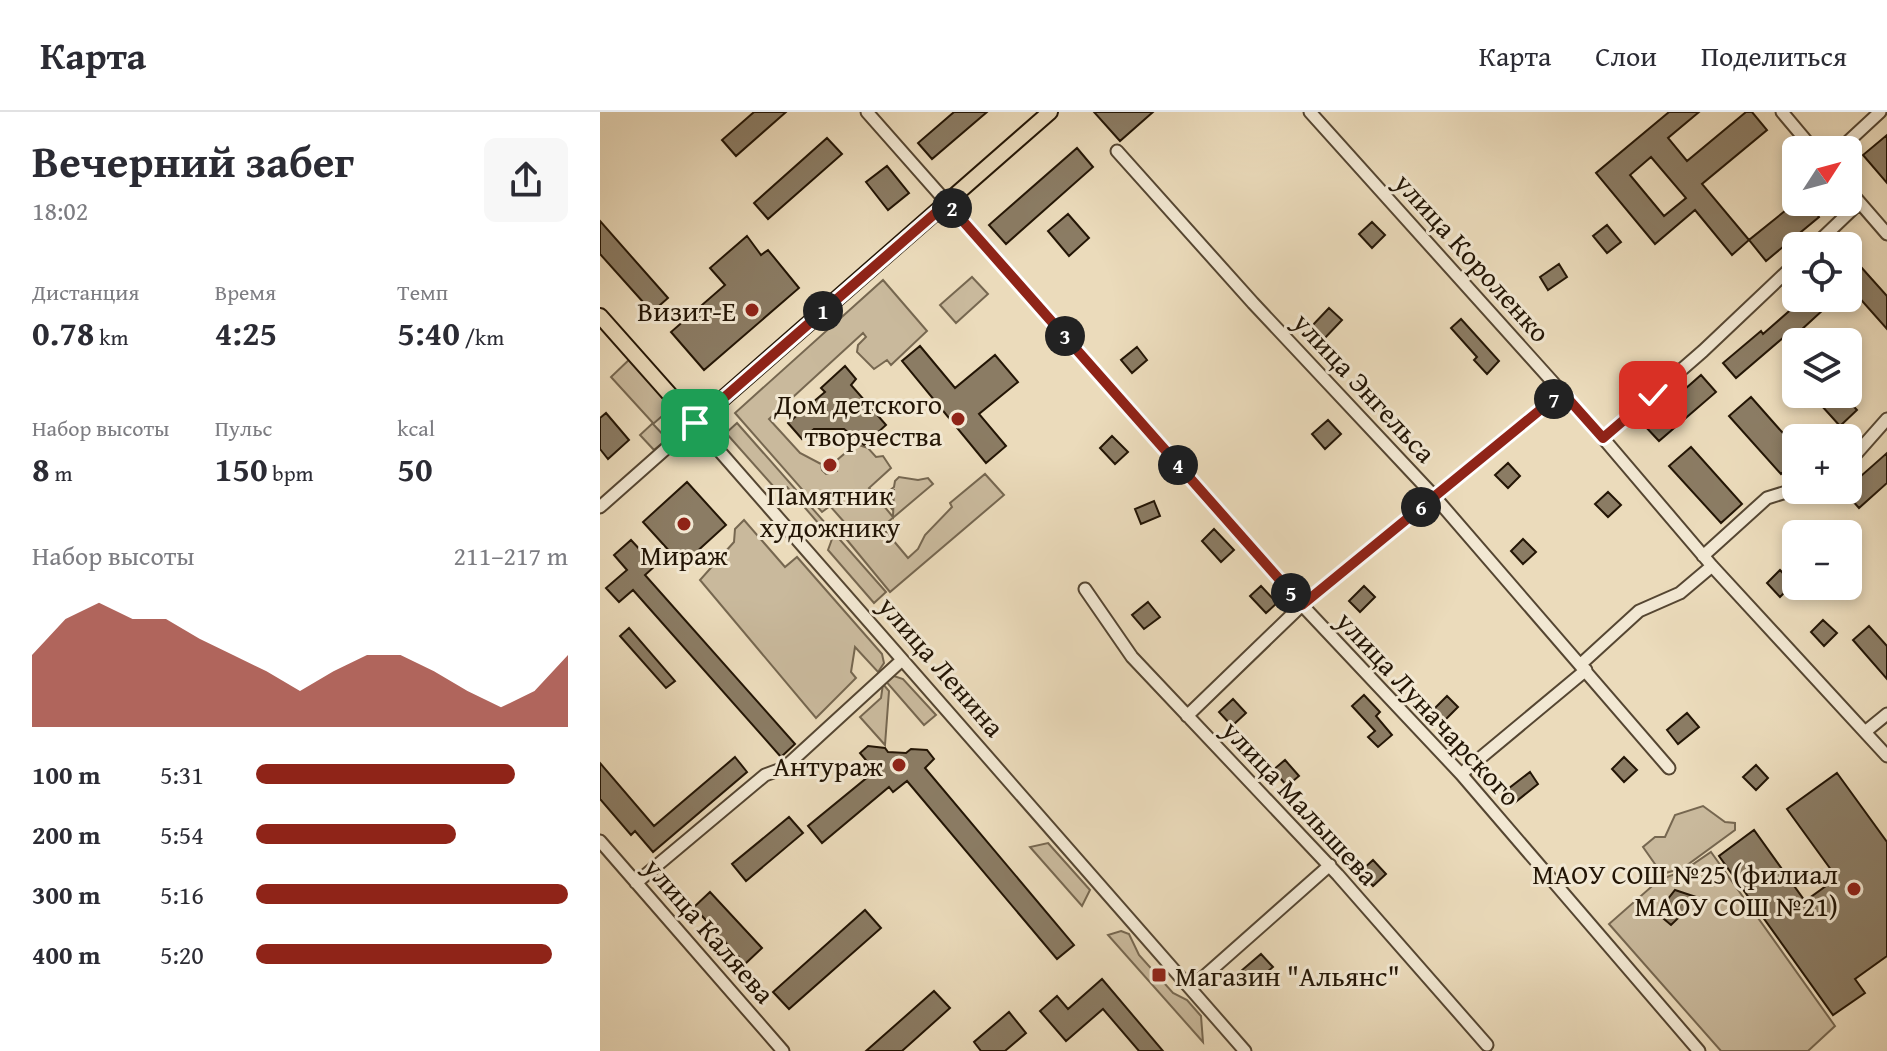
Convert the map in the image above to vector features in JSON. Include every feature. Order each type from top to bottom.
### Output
[{"type":"main road","points":[[695,423],[1050,112]]},
{"type":"main road","name":"улица Ленина","points":[[600,316],[695,423]]},
{"type":"street","name":"улица Луначарского","points":[[867,112],[1302,605],[1461,774],[1699,1051]]},
{"type":"street","name":"улица Короленко","points":[[1310,112],[1603,438],[1703,556],[1887,756]]},
{"type":"street","points":[[1782,112],[1802,136]]},
{"type":"street","points":[[1854,136],[1880,112]]},
{"type":"street","name":"улица Энгельса","points":[[1117,151],[1253,303],[1434,496],[1669,768]]},
{"type":"street","points":[[1862,206],[1887,234]]},
{"type":"street","points":[[1829,232],[1845,216]]},
{"type":"street","points":[[1603,438],[1703,351],[1782,276]]},
{"type":"street","points":[[1187,716],[1302,605],[1562,392]]},
{"type":"street","points":[[1862,447],[1887,419]]},
{"type":"street","points":[[600,507],[695,423]]},
{"type":"street","name":"улица Ленина","points":[[695,423],[1245,1051]]},
{"type":"street","points":[[1703,556],[1767,498],[1782,493]]},
{"type":"street","points":[[1461,774],[1583,667],[1639,611],[1680,593],[1712,566]]},
{"type":"street","name":"улица Малышева","points":[[1085,589],[1132,657],[1330,865],[1487,1045]]},
{"type":"street","points":[[636,883],[765,775],[784,768],[902,660]]},
{"type":"street","points":[[1865,732],[1887,714]]},
{"type":"street","name":"улица Каляева","points":[[600,841],[783,1051]]},
{"type":"street","points":[[1191,988],[1330,865]]},
{"type":"shaded area","points":[[972,277],[988,294],[956,323],[940,305]]},
{"type":"shaded area","points":[[883,280],[927,331],[891,365],[887,360],[874,369],[857,352],[858,345],[866,337],[863,333],[769,419],[800,453],[821,464],[826,474],[837,471],[837,460],[856,444],[868,448],[876,457],[883,456],[891,468],[869,488],[893,517],[894,489],[892,509],[882,497],[894,487],[895,481],[899,477],[928,478],[933,484],[882,527],[908,558],[952,507],[950,503],[985,474],[1004,495],[890,592],[838,529],[845,523],[830,506],[822,512],[735,413]]},
{"type":"shaded area","points":[[634,355],[677,403],[653,424],[667,439],[654,450],[640,435],[653,423],[611,377]]},
{"type":"shaded area","points":[[737,423],[886,592],[874,603],[828,550],[832,539],[787,487],[774,487],[726,433]]},
{"type":"shaded area","points":[[744,520],[785,567],[797,557],[882,654],[884,663],[878,672],[855,647],[851,672],[856,678],[816,718],[700,580],[734,542],[735,529]]},
{"type":"shaded area","points":[[891,675],[903,679],[936,715],[924,725],[883,678]]},
{"type":"shaded area","points":[[883,684],[889,691],[885,745],[860,717],[881,698]]},
{"type":"shaded area","points":[[1703,806],[1725,822],[1735,823],[1735,830],[1683,868],[1662,874],[1643,847],[1655,837],[1665,837],[1675,815]]},
{"type":"shaded area","points":[[1048,843],[1090,890],[1082,906],[1030,847]]},
{"type":"shaded area","points":[[1711,852],[1835,1026],[1808,1051],[1721,1051],[1609,924],[1659,880],[1683,871]]},
{"type":"shaded area","points":[[1121,931],[1129,934],[1139,955],[1173,993],[1187,1000],[1201,1016],[1203,1042],[1108,935]]},
{"type":"building","points":[[754,112],[786,112],[736,156],[722,140]]},
{"type":"building","points":[[954,112],[987,112],[932,159],[918,143]]},
{"type":"building","points":[[1094,112],[1153,112],[1120,141]]},
{"type":"building","points":[[1669,112],[1699,112],[1668,138],[1687,161],[1746,112],[1752,112],[1767,130],[1702,184],[1749,240],[1732,255],[1695,210],[1655,244],[1596,173]],"holes":[[[1651,157],[1686,198],[1664,216],[1630,175]]]},
{"type":"building","points":[[1887,135],[1887,183],[1863,155]]},
{"type":"building","points":[[827,138],[842,154],[768,219],[754,203]]},
{"type":"building","points":[[1077,148],[1093,167],[1006,244],[989,225]]},
{"type":"building","points":[[887,166],[909,193],[888,210],[866,182]]},
{"type":"building","points":[[1782,213],[1782,216],[1819,217],[1801,232],[1782,232],[1782,248],[1766,261],[1749,240]]},
{"type":"building","points":[[1068,214],[1089,238],[1069,256],[1048,231]]},
{"type":"building","points":[[600,221],[668,298],[652,312],[600,254]]},
{"type":"building","points":[[1372,222],[1385,235],[1372,248],[1359,234]]},
{"type":"building","points":[[1607,225],[1621,242],[1607,253],[1593,236]]},
{"type":"building","name":"Визит-Е","points":[[747,236],[761,255],[768,250],[799,288],[704,370],[671,332],[725,285],[710,268]]},
{"type":"building","points":[[1559,264],[1567,277],[1548,290],[1540,277]]},
{"type":"building","points":[[1862,268],[1887,296],[1887,329],[1862,301]]},
{"type":"building","points":[[1329,308],[1342,320],[1322,341],[1310,328]]},
{"type":"building","points":[[1788,312],[1821,312],[1803,328],[1782,328],[1782,339],[1736,378],[1723,363],[1761,331],[1763,334]]},
{"type":"building","points":[[1461,319],[1499,361],[1487,374],[1474,360],[1477,357],[1451,328]]},
{"type":"building","points":[[920,346],[955,388],[995,355],[1018,382],[979,414],[1006,446],[986,463],[902,361]]},
{"type":"building","points":[[1137,347],[1147,360],[1132,373],[1121,360]]},
{"type":"building","points":[[845,366],[856,379],[851,385],[886,425],[864,445],[844,429],[814,429],[802,439],[788,423],[825,392],[821,388]]},
{"type":"building","points":[[1701,375],[1716,392],[1659,441],[1644,425]]},
{"type":"building","points":[[1751,397],[1782,432],[1781,474],[1729,416]]},
{"type":"building","points":[[1824,408],[1857,410],[1842,424],[1838,424]]},
{"type":"building","points":[[606,413],[629,440],[608,459],[600,449],[600,418]]},
{"type":"building","points":[[1328,420],[1341,434],[1325,449],[1312,434]]},
{"type":"building","points":[[1112,436],[1128,452],[1115,464],[1100,448]]},
{"type":"building","points":[[1691,447],[1742,504],[1721,523],[1669,466]]},
{"type":"building","points":[[1887,453],[1887,483],[1859,508],[1855,504],[1862,504],[1862,475]]},
{"type":"building","points":[[1508,463],[1520,476],[1508,488],[1495,475]]},
{"type":"building","name":"Мираж","points":[[687,482],[726,525],[682,565],[643,522]]},
{"type":"building","points":[[1608,492],[1621,505],[1608,517],[1595,504]]},
{"type":"building","points":[[1154,501],[1160,516],[1141,524],[1135,509]]},
{"type":"building","points":[[1214,529],[1234,550],[1221,562],[1202,541]]},
{"type":"building","points":[[1523,539],[1536,552],[1523,564],[1511,551]]},
{"type":"building","points":[[631,540],[655,566],[645,575],[795,744],[781,757],[633,590],[619,602],[606,588],[627,570],[614,555]]},
{"type":"building","points":[[1780,570],[1782,595],[1780,597],[1767,583]]},
{"type":"building","points":[[1261,586],[1277,603],[1266,613],[1250,596]]},
{"type":"building","points":[[1364,586],[1375,597],[1360,612],[1349,601]]},
{"type":"building","points":[[1148,602],[1160,617],[1144,629],[1132,615]]},
{"type":"building","points":[[1823,620],[1837,633],[1824,646],[1811,632]]},
{"type":"building","points":[[1869,626],[1887,646],[1887,679],[1853,640]]},
{"type":"building","points":[[629,628],[675,681],[666,688],[620,636]]},
{"type":"building","points":[[1364,695],[1380,712],[1376,716],[1392,735],[1378,747],[1368,737],[1375,731],[1352,706]]},
{"type":"building","points":[[1447,696],[1458,707],[1443,722],[1432,711]]},
{"type":"building","points":[[1233,699],[1246,713],[1232,726],[1219,712]]},
{"type":"building","points":[[1687,713],[1699,727],[1678,744],[1667,730]]},
{"type":"building","points":[[868,746],[885,748],[888,752],[927,750],[934,759],[925,768],[1074,945],[1057,959],[907,781],[893,792],[889,787],[822,843],[808,826],[875,771],[860,753]]},
{"type":"building","points":[[735,757],[747,772],[653,852],[635,831],[631,835],[600,799],[600,763],[654,826]]},
{"type":"building","points":[[1624,757],[1637,770],[1624,782],[1612,769]]},
{"type":"building","points":[[1285,760],[1299,776],[1287,786],[1273,770]]},
{"type":"building","points":[[1756,765],[1768,778],[1756,790],[1743,777]]},
{"type":"building","points":[[1530,772],[1538,784],[1513,804],[1504,792]]},
{"type":"building","name":"МАОУ СОШ №25 (филиал МАОУ СОШ №21)","points":[[1837,773],[1887,842],[1887,956],[1855,979],[1865,993],[1833,1015],[1719,856],[1754,830],[1805,901],[1837,878],[1787,809]]},
{"type":"building","points":[[789,817],[803,833],[746,881],[732,864]]},
{"type":"building","points":[[1373,860],[1386,874],[1373,886],[1360,872]]},
{"type":"building","points":[[1675,890],[1699,898],[1671,925],[1657,913]]},
{"type":"building","points":[[710,892],[762,948],[745,964],[694,907]]},
{"type":"building","points":[[865,910],[881,928],[789,1009],[773,992]]},
{"type":"building","points":[[1261,954],[1273,967],[1253,984],[1241,971]]},
{"type":"building","points":[[1102,979],[1163,1051],[1139,1051],[1103,1009],[1066,1041],[1040,1011],[1057,996],[1068,1009]]},
{"type":"building","points":[[934,991],[950,1008],[902,1051],[866,1051]]},
{"type":"building","points":[[1009,1012],[1026,1033],[1005,1051],[981,1051],[974,1042]]},
{"type":"place","name":"Визит-Е","points":[[752,310]]},
{"type":"place","name":"Дом детского творчества","points":[[958,419]]},
{"type":"place","name":"Памятник художнику","points":[[830,465]]},
{"type":"place","name":"Мираж","points":[[684,524]]},
{"type":"place","name":"Антураж","points":[[899,765]]},
{"type":"place","name":"МАОУ СОШ №25 (филиал МАОУ СОШ №21)","points":[[1854,889]]},
{"type":"place","name":"Магазин \"Альянс\"","points":[[1159,975]]},
{"type":"route","points":[[695,423],[947,203],[1302,605],[1562,392],[1603,438],[1653,395]]}]
